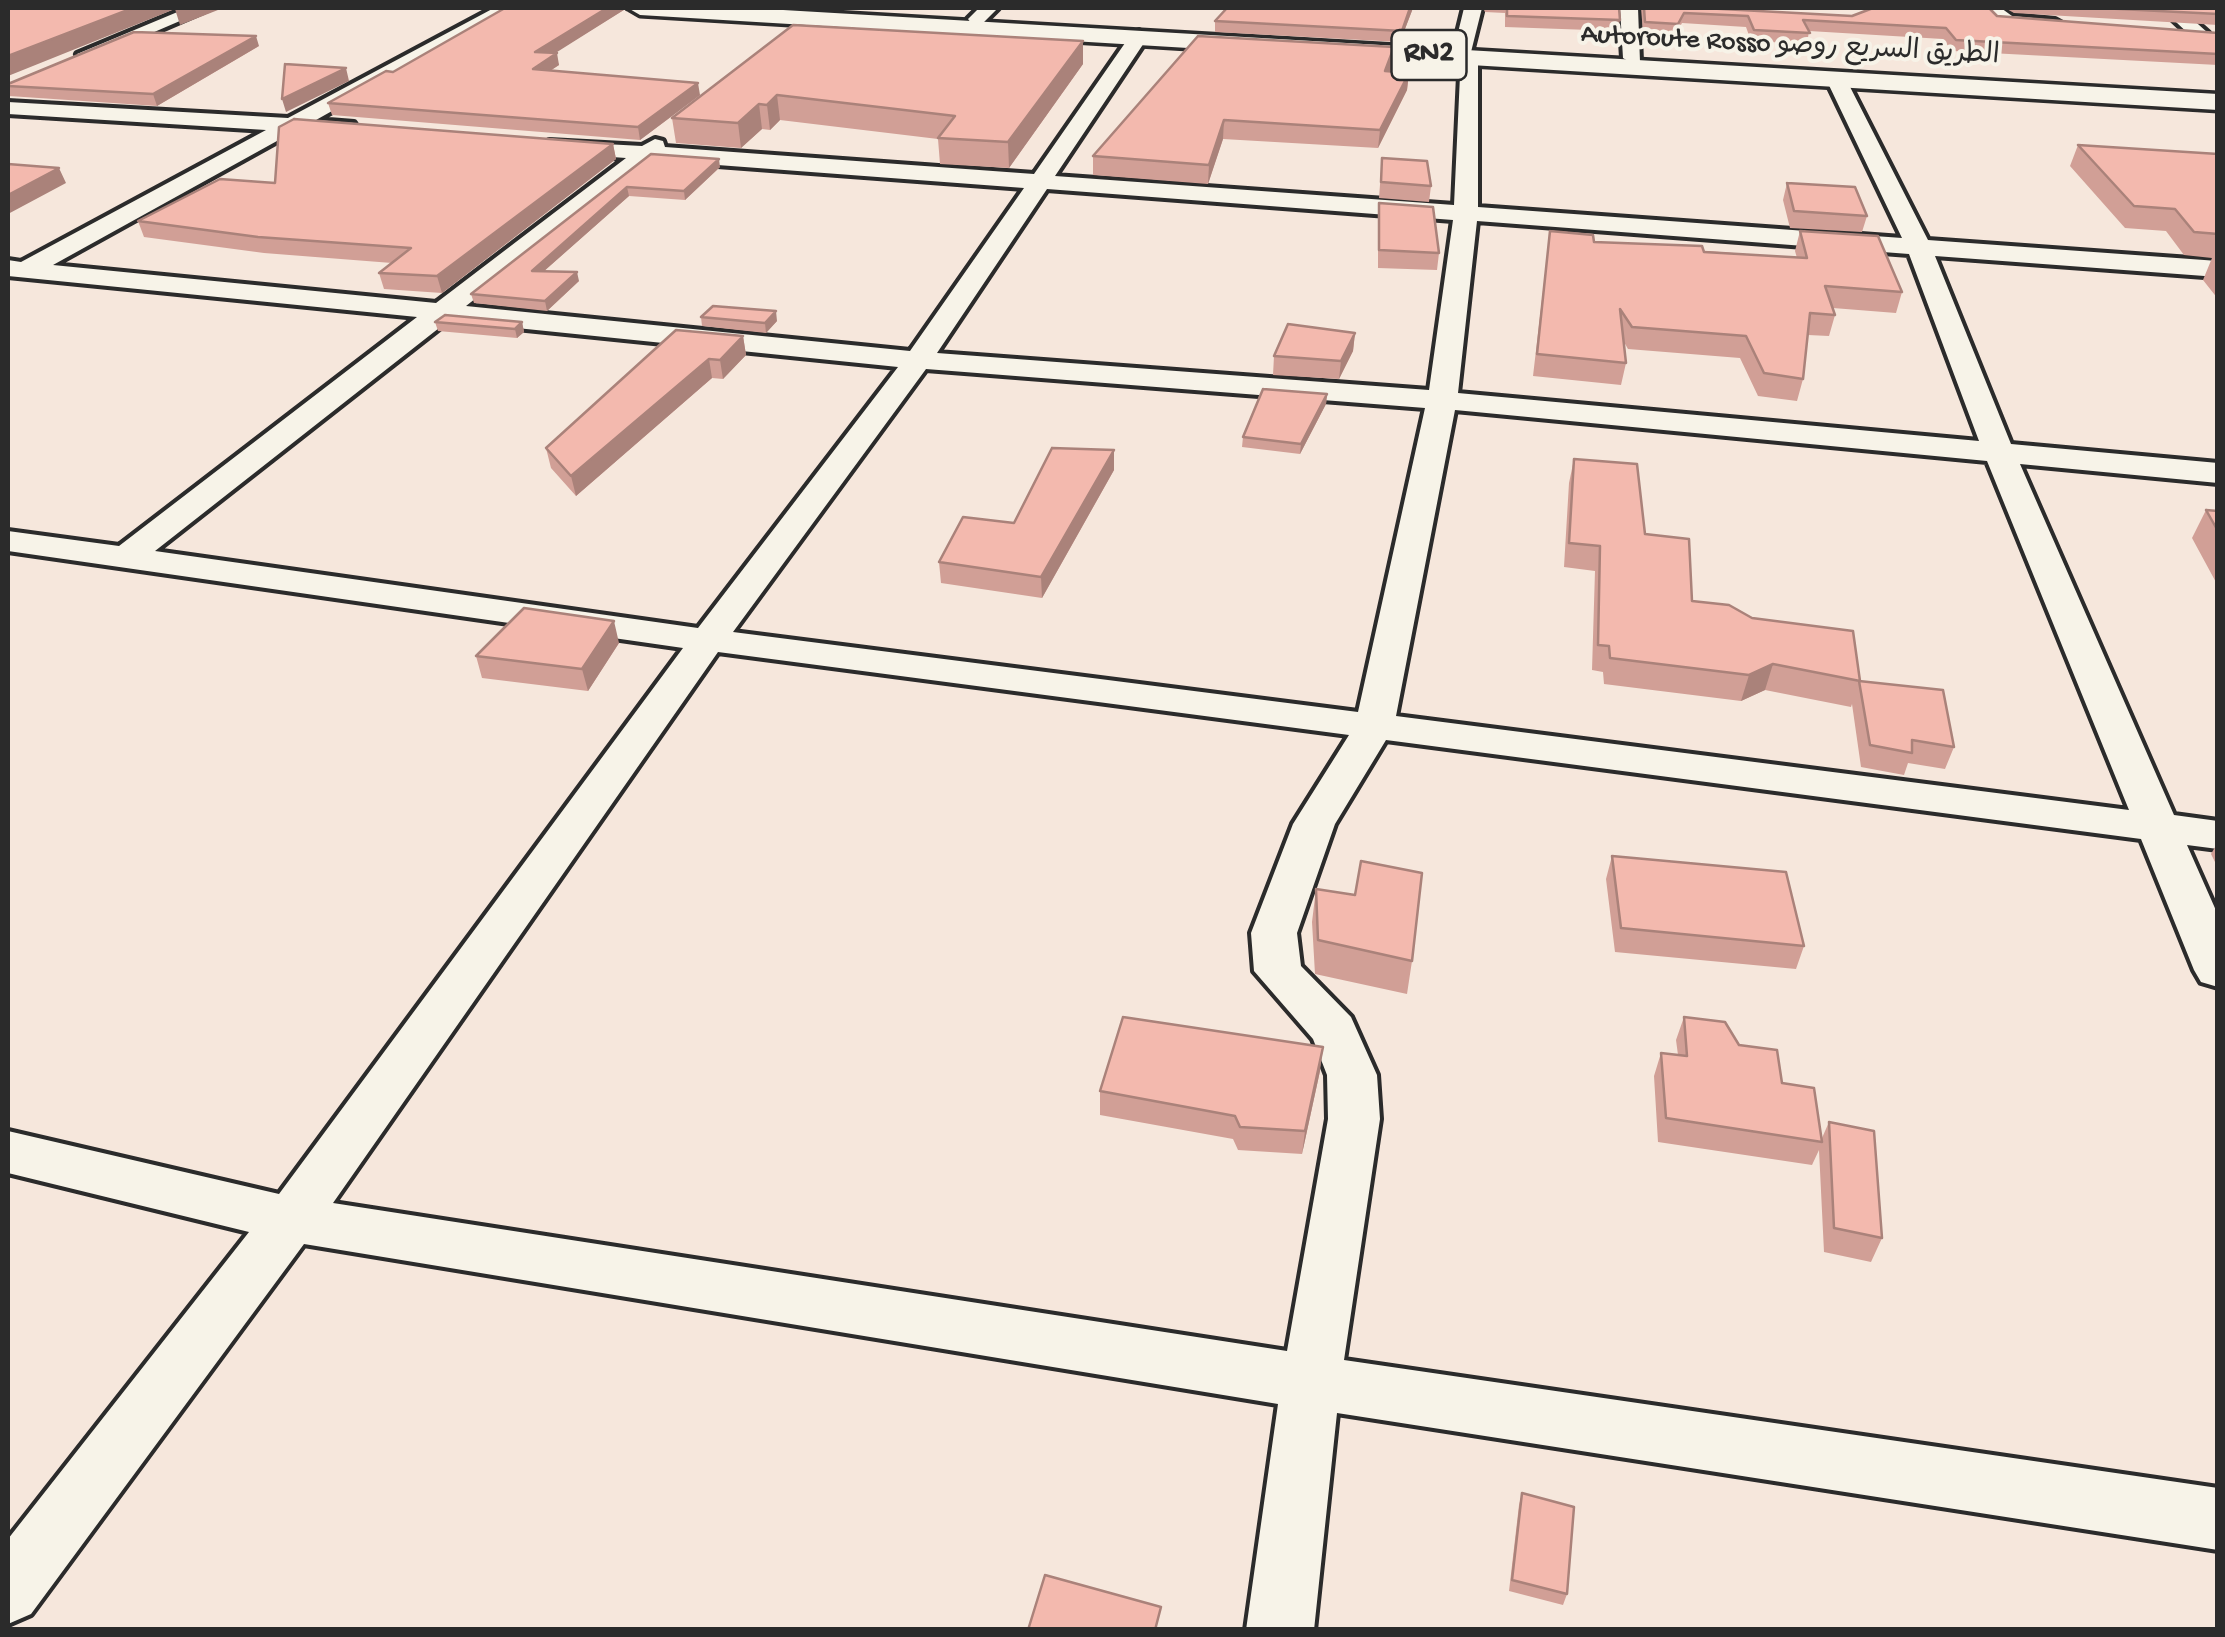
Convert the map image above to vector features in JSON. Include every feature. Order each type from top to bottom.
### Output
[{"type":"highway","name":"Autoroute Rosso الطريق السريع روصو","points":[[640,8],[1139,37],[1633,58],[2218,90]]},
{"type":"highway","name":"Autoroute Rosso الطريق السريع روصو","points":[[789,8],[983,13],[1466,53],[2218,102]]},
{"type":"street","points":[[60,65],[200,8]]},
{"type":"street","points":[[14,272],[506,8]]},
{"type":"street","points":[[1280,1630],[1311,1382],[1354,1120],[1352,1076],[1334,1030],[1278,971],[1274,933],[1314,824],[1374,728],[1442,400],[1466,216],[1466,53],[1473,8]]},
{"type":"street","points":[[1629,8],[1633,58]]},
{"type":"street","points":[[1987,9],[2006,20],[2077,26]]},
{"type":"street","points":[[2174,12],[2218,18]]},
{"type":"street","points":[[2174,12],[2208,34]]},
{"type":"street","points":[[790,38],[816,18]]},
{"type":"street","points":[[2164,32],[2208,34]]},
{"type":"street","points":[[8,1591],[291,1219],[708,640],[918,360],[1139,37]]},
{"type":"street","points":[[1836,79],[1920,248],[1998,450],[2218,970]]},
{"type":"street","points":[[8,108],[373,130]]},
{"type":"street","points":[[128,556],[682,125]]},
{"type":"street","points":[[529,143],[2218,270]]},
{"type":"street","points":[[14,272],[443,310],[918,360],[1442,400],[2218,473]]},
{"type":"street","points":[[8,541],[708,640],[2218,835]]},
{"type":"street","points":[[8,1152],[291,1219],[1311,1382],[2218,1520]]},
{"type":"building","points":[[8,8],[133,8],[8,56]]},
{"type":"building","points":[[505,8],[607,8],[535,52],[557,53],[533,69],[698,83],[638,127],[328,103],[386,71],[393,72]]},
{"type":"building","points":[[1227,8],[1410,8],[1402,31],[1215,21]]},
{"type":"building","points":[[1507,8],[1619,8],[1620,20],[1507,16]]},
{"type":"building","points":[[1644,8],[1852,16],[1873,8],[1989,8],[1997,16],[2218,33],[2218,54],[1956,40],[1946,28],[1803,20],[1810,33],[1754,30],[1748,16],[1684,13],[1678,24],[1645,22]]},
{"type":"building","points":[[2100,8],[2218,8],[2218,14]]},
{"type":"building","points":[[793,25],[1083,41],[1008,142],[938,138],[955,116],[777,95],[767,105],[759,104],[738,123],[672,118]]},
{"type":"building","points":[[134,32],[256,36],[153,94],[8,86],[8,84]]},
{"type":"building","points":[[1198,36],[1394,47],[1385,71],[1409,73],[1380,130],[1224,120],[1209,165],[1093,156]]},
{"type":"building","points":[[285,64],[346,68],[282,99]]},
{"type":"building","points":[[294,119],[613,144],[437,276],[379,273],[411,248],[258,237],[138,221],[220,179],[275,183],[279,127]]},
{"type":"building","points":[[2078,145],[2218,154],[2218,234],[2194,232],[2175,209],[2134,206]]},
{"type":"building","points":[[651,154],[719,159],[684,191],[627,187],[532,271],[577,272],[545,301],[471,294]]},
{"type":"building","points":[[1382,158],[1427,161],[1431,186],[1381,182]]},
{"type":"building","points":[[8,164],[59,168],[8,195]]},
{"type":"building","points":[[1787,183],[1855,187],[1867,216],[1794,211]]},
{"type":"building","points":[[1379,203],[1433,207],[1439,253],[1379,250]]},
{"type":"building","points":[[1550,231],[1593,235],[1594,242],[1702,246],[1704,252],[1807,258],[1800,231],[1878,236],[1902,292],[1825,286],[1835,315],[1810,313],[1803,379],[1764,373],[1746,336],[1632,327],[1620,309],[1626,363],[1537,354]]},
{"type":"building","points":[[713,306],[776,311],[765,323],[701,317]]},
{"type":"building","points":[[445,315],[522,322],[515,329],[435,322]]},
{"type":"building","points":[[1288,324],[1355,333],[1341,361],[1274,356]]},
{"type":"building","points":[[676,330],[743,336],[720,360],[709,359],[571,476],[546,448]]},
{"type":"building","points":[[1263,389],[1327,394],[1301,444],[1243,437]]},
{"type":"building","points":[[1052,448],[1114,450],[1041,577],[939,562],[963,517],[1014,523]]},
{"type":"building","points":[[1574,459],[1637,464],[1645,534],[1689,539],[1692,601],[1729,605],[1752,618],[1853,631],[1860,681],[1773,664],[1749,675],[1610,658],[1609,646],[1598,645],[1600,546],[1569,543]]},
{"type":"building","points":[[2206,510],[2218,511],[2218,531]]},
{"type":"building","points":[[524,608],[614,621],[582,669],[476,656]]},
{"type":"building","points":[[1859,681],[1943,690],[1954,747],[1912,740],[1912,753],[1870,745]]},
{"type":"building","points":[[1612,856],[1786,872],[1804,946],[1621,928]]},
{"type":"building","points":[[1361,861],[1422,873],[1412,961],[1318,940],[1316,889],[1355,895]]},
{"type":"building","points":[[1123,1017],[1323,1047],[1305,1131],[1240,1127],[1235,1116],[1100,1091]]},
{"type":"building","points":[[1684,1017],[1725,1022],[1739,1045],[1777,1050],[1782,1083],[1814,1088],[1822,1142],[1666,1118],[1661,1053],[1687,1056]]},
{"type":"building","points":[[1829,1122],[1874,1131],[1882,1238],[1834,1228]]},
{"type":"building","points":[[1522,1493],[1574,1507],[1567,1594],[1512,1580]]},
{"type":"building","points":[[1045,1575],[1161,1607],[1155,1630],[1028,1630]]}]
